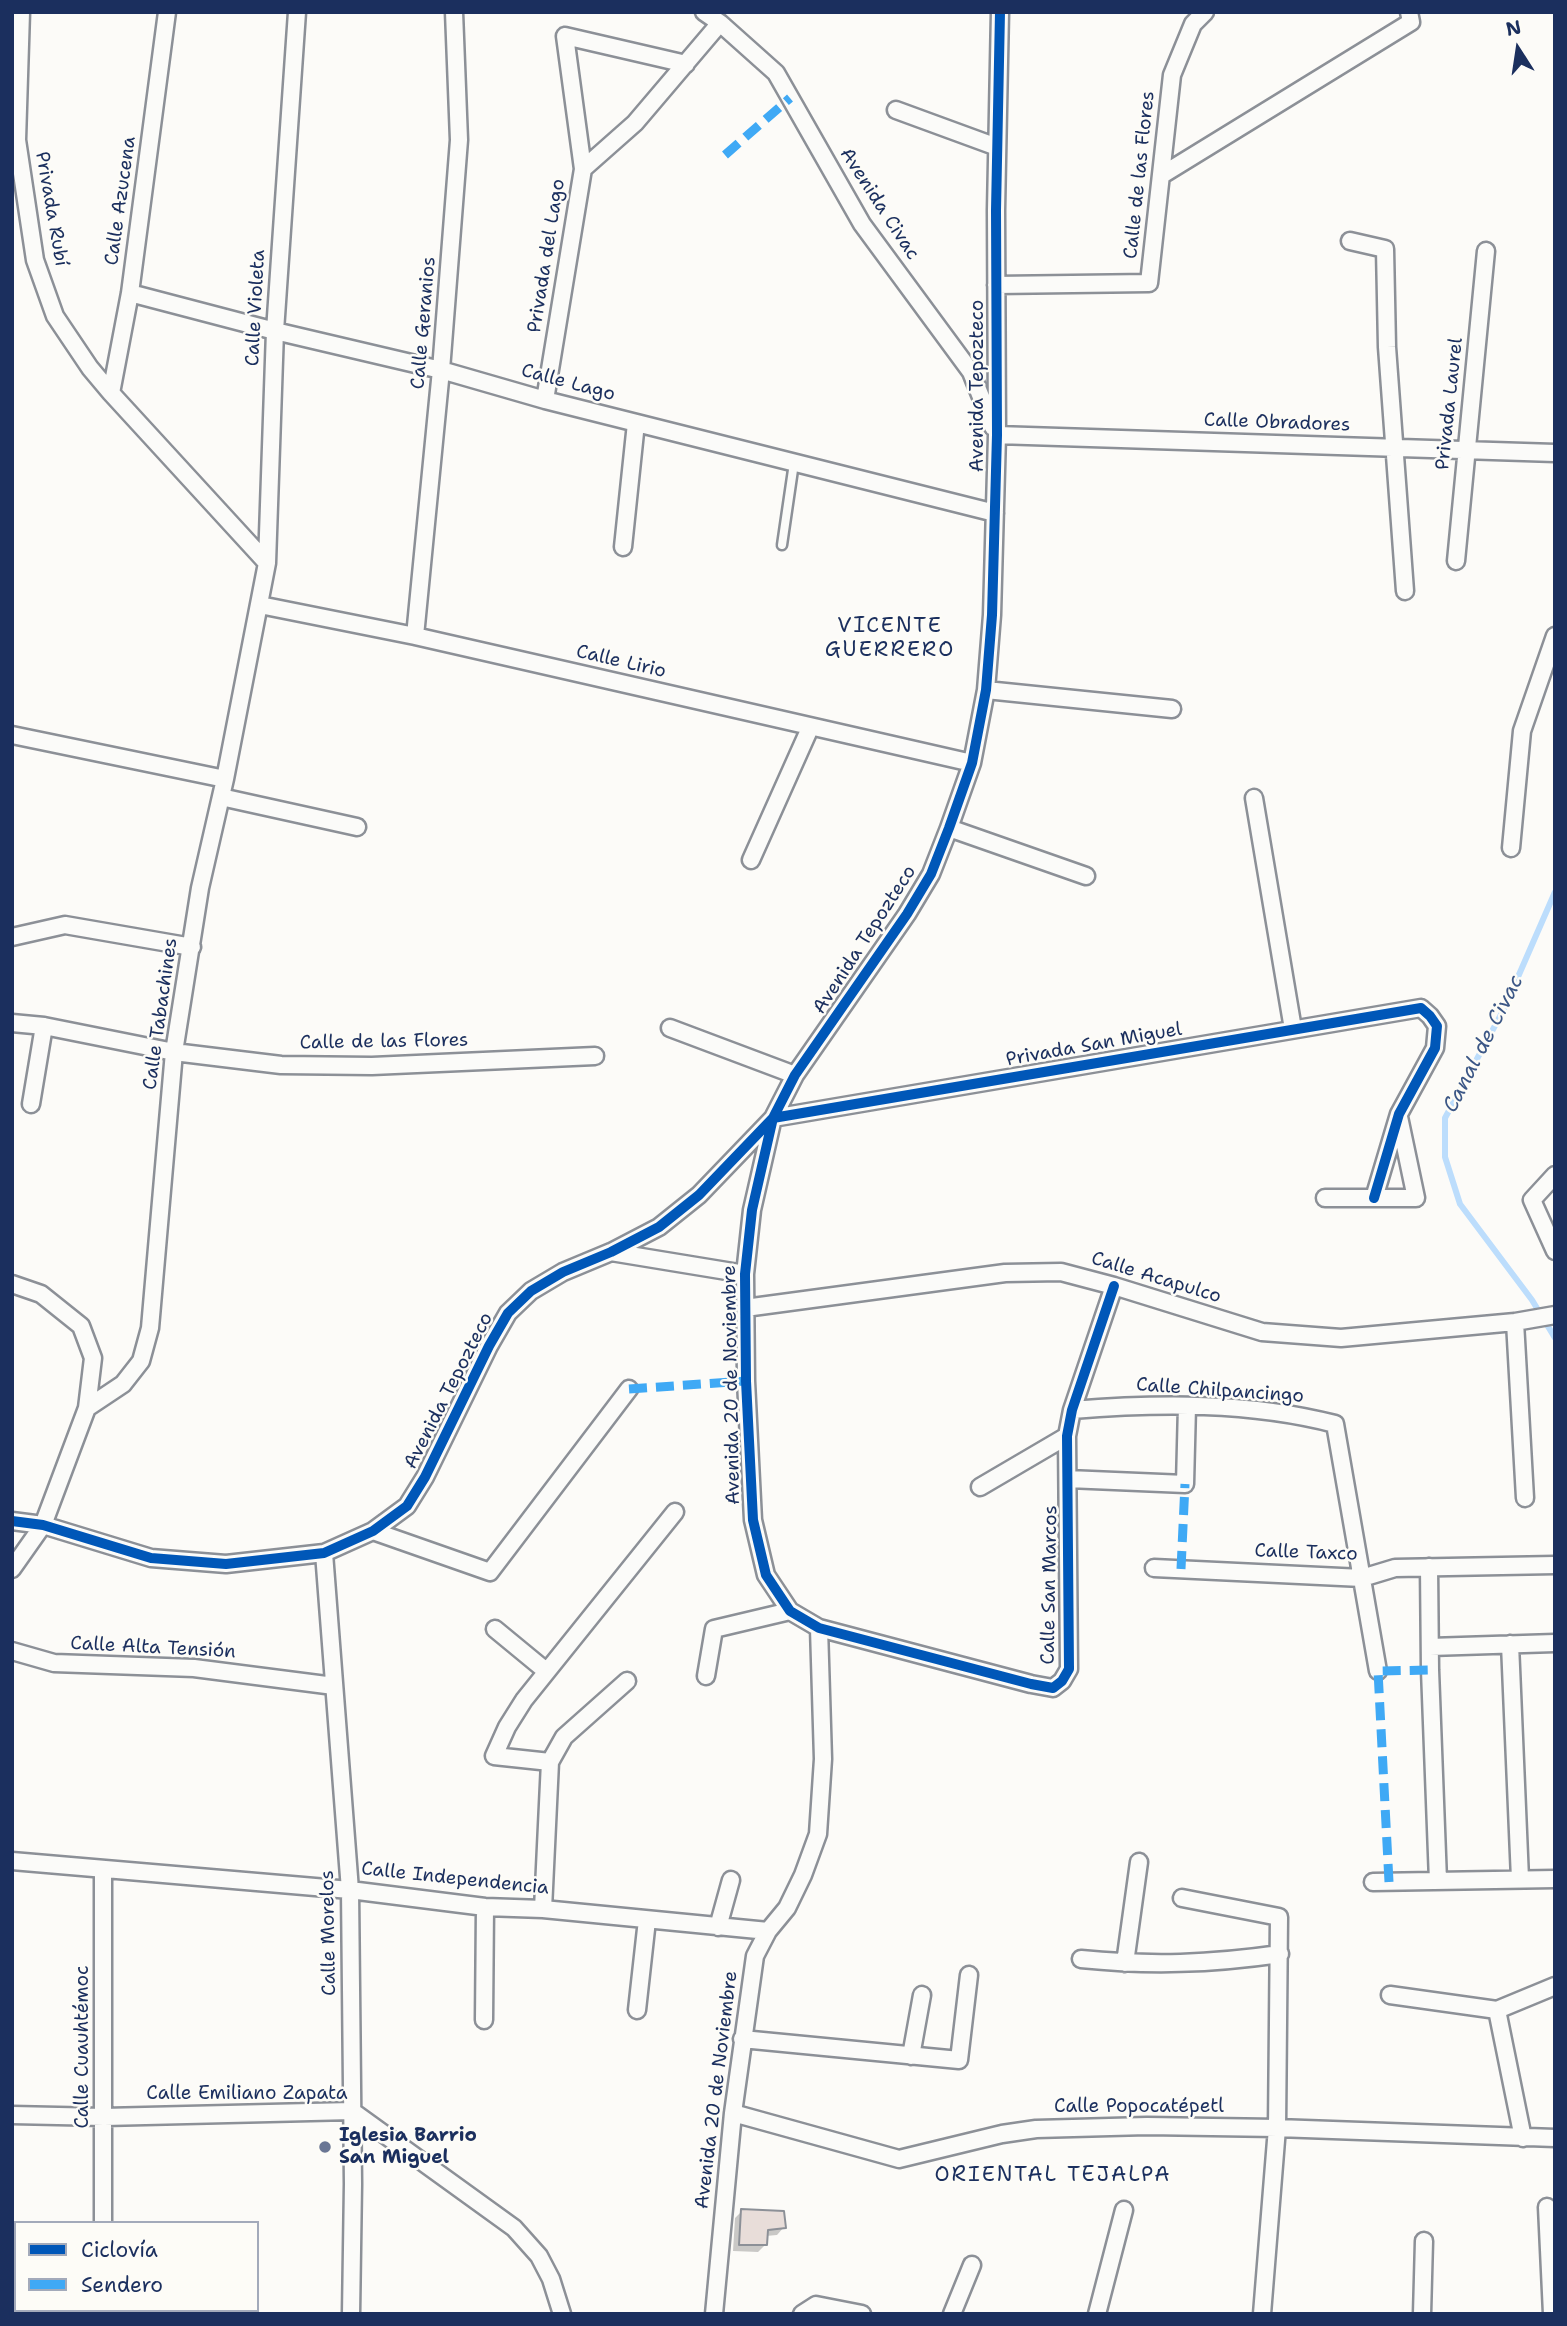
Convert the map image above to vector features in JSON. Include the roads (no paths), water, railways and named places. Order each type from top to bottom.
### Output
[{"type":"street","name":"Privada Rubí","points":[[21,12],[17,140],[36,260],[55,316],[90,368],[111,393]]},
{"type":"street","name":"Calle Azucena","points":[[111,393],[130,293],[167,12]]},
{"type":"street","name":"Calle Violeta","points":[[260,605],[267,563],[275,331],[297,12]]},
{"type":"street","name":"Calle Geranios","points":[[415,636],[441,370],[459,140],[454,12]]},
{"type":"street","name":"Avenida Civac","points":[[705,12],[776,73],[862,224],[971,372],[997,435]]},
{"type":"street","name":"Avenida Tepozteco","points":[[12,1521],[43,1525],[150,1558],[226,1564],[324,1553],[373,1531],[407,1506],[425,1477],[455,1413],[508,1313],[531,1291],[563,1272],[611,1252],[659,1227],[699,1195],[773,1118],[795,1075],[907,914],[930,874],[950,828],[972,763],[986,690],[992,615],[997,435],[1000,12]]},
{"type":"street","name":"Calle de las Flores","points":[[996,285],[1149,283],[1172,75],[1193,24],[1205,12]]},
{"type":"street","points":[[1162,175],[1411,22],[1409,12]]},
{"type":"street","points":[[583,169],[635,123],[720,23]]},
{"type":"street","name":"Privada del Lago","points":[[545,400],[583,169],[565,36],[686,64]]},
{"type":"street","points":[[896,110],[997,147]]},
{"type":"street","points":[[1350,241],[1385,249],[1387,347],[1405,591]]},
{"type":"street","name":"Privada Laurel","points":[[1456,561],[1486,251]]},
{"type":"street","name":"Calle Lago","points":[[130,293],[995,513]]},
{"type":"street","points":[[111,393],[267,563]]},
{"type":"street","points":[[623,547],[636,423]]},
{"type":"street","name":"Calle Obradores","points":[[997,435],[1555,453]]},
{"type":"street","name":"Calle Lirio","points":[[260,605],[415,636],[972,763]]},
{"type":"street","name":"Calle Tabachines","points":[[87,1408],[123,1384],[141,1361],[150,1328],[174,1052],[200,888],[226,779],[260,605]]},
{"type":"street","points":[[1511,848],[1522,731],[1555,636]]},
{"type":"street","points":[[986,690],[1172,709]]},
{"type":"street","points":[[751,860],[810,728]]},
{"type":"street","points":[[12,735],[226,779]]},
{"type":"street","points":[[221,797],[358,827]]},
{"type":"street","points":[[1254,798],[1293,1029]]},
{"type":"street","points":[[950,828],[1086,876]]},
{"type":"street","points":[[12,937],[65,925],[192,947]]},
{"type":"street","name":"Privada San Miguel","points":[[773,1118],[1421,1008],[1437,1026],[1435,1048],[1399,1114]]},
{"type":"street","name":"Calle de las Flores","points":[[12,1023],[44,1026],[174,1052],[281,1065],[372,1066],[595,1056]]},
{"type":"street","points":[[31,1104],[44,1026]]},
{"type":"street","points":[[670,1028],[795,1075]]},
{"type":"street","points":[[1374,1198],[1399,1114]]},
{"type":"street","points":[[1325,1198],[1416,1198],[1399,1114]]},
{"type":"street","name":"Avenida 20 de Noviembre","points":[[716,2313],[733,2113],[755,1956],[768,1931],[787,1908],[818,1834],[823,1759],[820,1628],[790,1611],[766,1575],[753,1520],[746,1381],[745,1274],[751,1210],[773,1118]]},
{"type":"street","points":[[1555,1175],[1532,1200],[1555,1251]]},
{"type":"street","points":[[611,1252],[745,1274]]},
{"type":"street","name":"Calle Acapulco","points":[[745,1308],[1005,1273],[1061,1272],[1262,1332],[1341,1338],[1515,1322],[1555,1315]]},
{"type":"street","points":[[12,1284],[41,1294],[80,1326],[93,1358],[87,1408],[43,1525],[12,1569]]},
{"type":"street","name":"Calle San Marcos","points":[[820,1628],[1052,1688],[1062,1681],[1069,1669],[1066,1436],[1072,1410],[1114,1286]]},
{"type":"street","points":[[1515,1322],[1525,1498]]},
{"type":"street","points":[[373,1531],[490,1572],[629,1389]]},
{"type":"street","name":"Calle Chilpancingo","points":[[1072,1410],[1130,1405],[1187,1406],[1296,1414],[1335,1424],[1362,1578]]},
{"type":"street","name":"Calle San Marcos","points":[[1068,1479],[1185,1484],[1187,1406]]},
{"type":"street","points":[[980,1487],[1066,1436]]},
{"type":"street","points":[[550,1762],[494,1756],[507,1727],[546,1671],[675,1512]]},
{"type":"street","name":"Calle Morelos","points":[[324,1553],[350,1890],[351,2314]]},
{"type":"street","name":"Calle Taxco","points":[[1154,1569],[1362,1578],[1395,1568],[1555,1565]]},
{"type":"street","points":[[1429,1567],[1438,1881]]},
{"type":"street","points":[[1362,1578],[1378,1671]]},
{"type":"street","points":[[706,1676],[714,1629],[790,1611]]},
{"type":"street","points":[[495,1629],[546,1671]]},
{"type":"street","points":[[1430,1647],[1555,1643]]},
{"type":"street","points":[[1510,1644],[1521,1879]]},
{"type":"street","name":"Calle Alta Tensión","points":[[12,1651],[54,1663],[194,1668],[334,1686]]},
{"type":"street","points":[[543,1909],[550,1762],[564,1737],[627,1681]]},
{"type":"street","name":"Calle Independencia","points":[[12,1861],[350,1890],[485,1906],[543,1909],[768,1931]]},
{"type":"street","points":[[1125,1963],[1139,1862]]},
{"type":"street","name":"Calle Cuauhtémoc","points":[[103,1870],[103,2221]]},
{"type":"street","points":[[1373,1882],[1555,1879]]},
{"type":"street","points":[[718,1927],[731,1880]]},
{"type":"street","points":[[1182,1898],[1279,1917],[1277,2128],[1262,2314]]},
{"type":"street","points":[[484,2020],[485,1906]]},
{"type":"street","points":[[637,2010],[647,1920]]},
{"type":"street","points":[[1080,1958],[1125,1963],[1177,1964],[1280,1954]]},
{"type":"street","points":[[742,2039],[959,2060],[969,1975]]},
{"type":"street","points":[[1390,1995],[1497,2010],[1555,1986]]},
{"type":"street","points":[[911,2056],[922,1996]]},
{"type":"street","points":[[1497,2010],[1523,2138]]},
{"type":"street","name":"Calle Emiliano Zapata","points":[[12,2115],[104,2117],[352,2111],[514,2228],[539,2256],[551,2279],[562,2314]]},
{"type":"street","name":"Calle Popocatépetl","points":[[733,2113],[899,2159],[1002,2134],[1037,2129],[1147,2126],[1277,2128],[1555,2138]]},
{"type":"street","points":[[1547,2207],[1552,2314]]},
{"type":"street","points":[[1097,2314],[1124,2210]]},
{"type":"street","points":[[1422,2314],[1424,2241]]},
{"type":"street","points":[[952,2314],[972,2265]]},
{"type":"street","points":[[802,2314],[816,2305],[862,2314]]},
{"type":"lane","points":[[782,545],[794,463]]},
{"type":"waterway","name":"Canal de Civac","points":[[1555,892],[1504,1009],[1445,1118],[1445,1157],[1460,1204],[1532,1300],[1555,1338]]},
{"type":"place","name":"Iglesia Barrio San Miguel","points":[[325,2147]]},
{"type":"district","name":"VICENTE GUERRERO","points":[[890,639]]},
{"type":"district","name":"ORIENTAL TEJALPA","points":[[1053,2176]]}]
